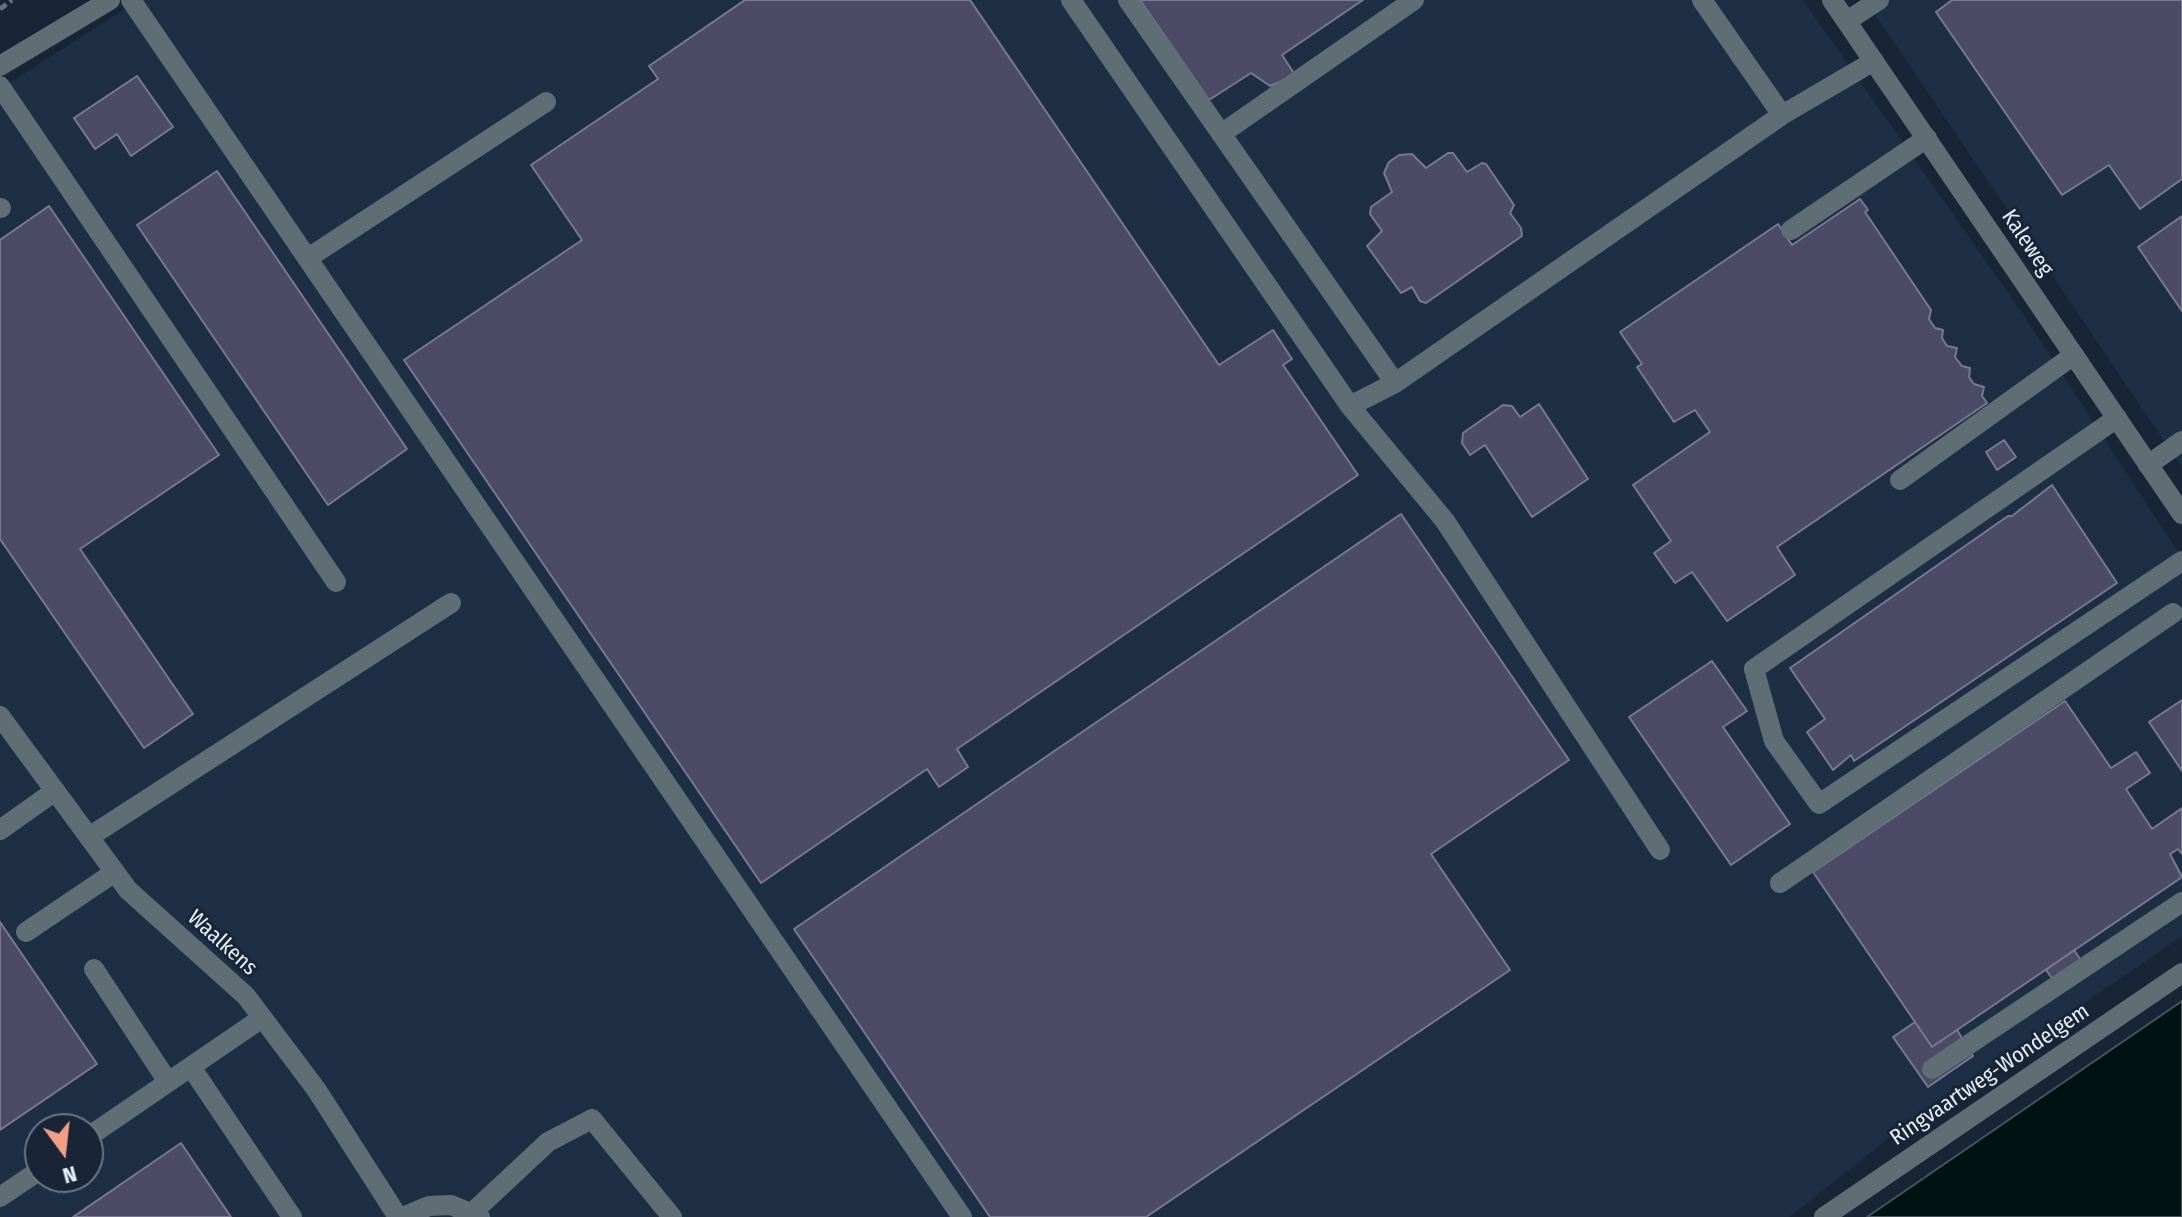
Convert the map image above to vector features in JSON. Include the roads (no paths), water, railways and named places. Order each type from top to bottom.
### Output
[{"type":"street","points":[[0,66],[110,0]]},
{"type":"street","points":[[131,0],[962,1217]]},
{"type":"street","points":[[1071,0],[1350,406],[1445,521],[1660,850]]},
{"type":"street","points":[[1128,0],[1395,383]]},
{"type":"street","points":[[1221,134],[1414,0]]},
{"type":"street","points":[[1702,0],[1782,115]]},
{"type":"street","name":"Kaleweg","points":[[1832,0],[2182,514]]},
{"type":"street","points":[[1847,21],[1879,0]]},
{"type":"street","points":[[1350,406],[1395,383],[1782,115],[1874,61]]},
{"type":"street","points":[[0,86],[336,582]]},
{"type":"street","points":[[308,258],[546,102]]},
{"type":"street","points":[[1791,230],[1927,138]]},
{"type":"street","points":[[1900,480],[2074,355]]},
{"type":"street","points":[[2117,418],[1754,669],[1774,741],[1819,804],[2182,561]]},
{"type":"street","points":[[2148,465],[2182,441]]},
{"type":"street","points":[[89,837],[451,603]]},
{"type":"street","points":[[1780,883],[2179,615]]},
{"type":"street","name":"Waalkens","points":[[0,716],[128,890],[246,996],[316,1089],[400,1217],[429,1206],[451,1205],[476,1214]]},
{"type":"street","points":[[0,830],[55,791]]},
{"type":"street","points":[[26,932],[115,872]]},
{"type":"street","points":[[1932,1069],[2182,902]]},
{"type":"street","points":[[94,969],[168,1082]]},
{"type":"street","name":"Ringvaartweg-Wondelgem","points":[[1824,1217],[2182,973]]},
{"type":"street","points":[[104,1126],[262,1018]]},
{"type":"street","points":[[191,1067],[292,1217]]},
{"type":"street","points":[[476,1214],[548,1142],[592,1119],[672,1217]]},
{"type":"street","points":[[0,1197],[24,1181]]}]
